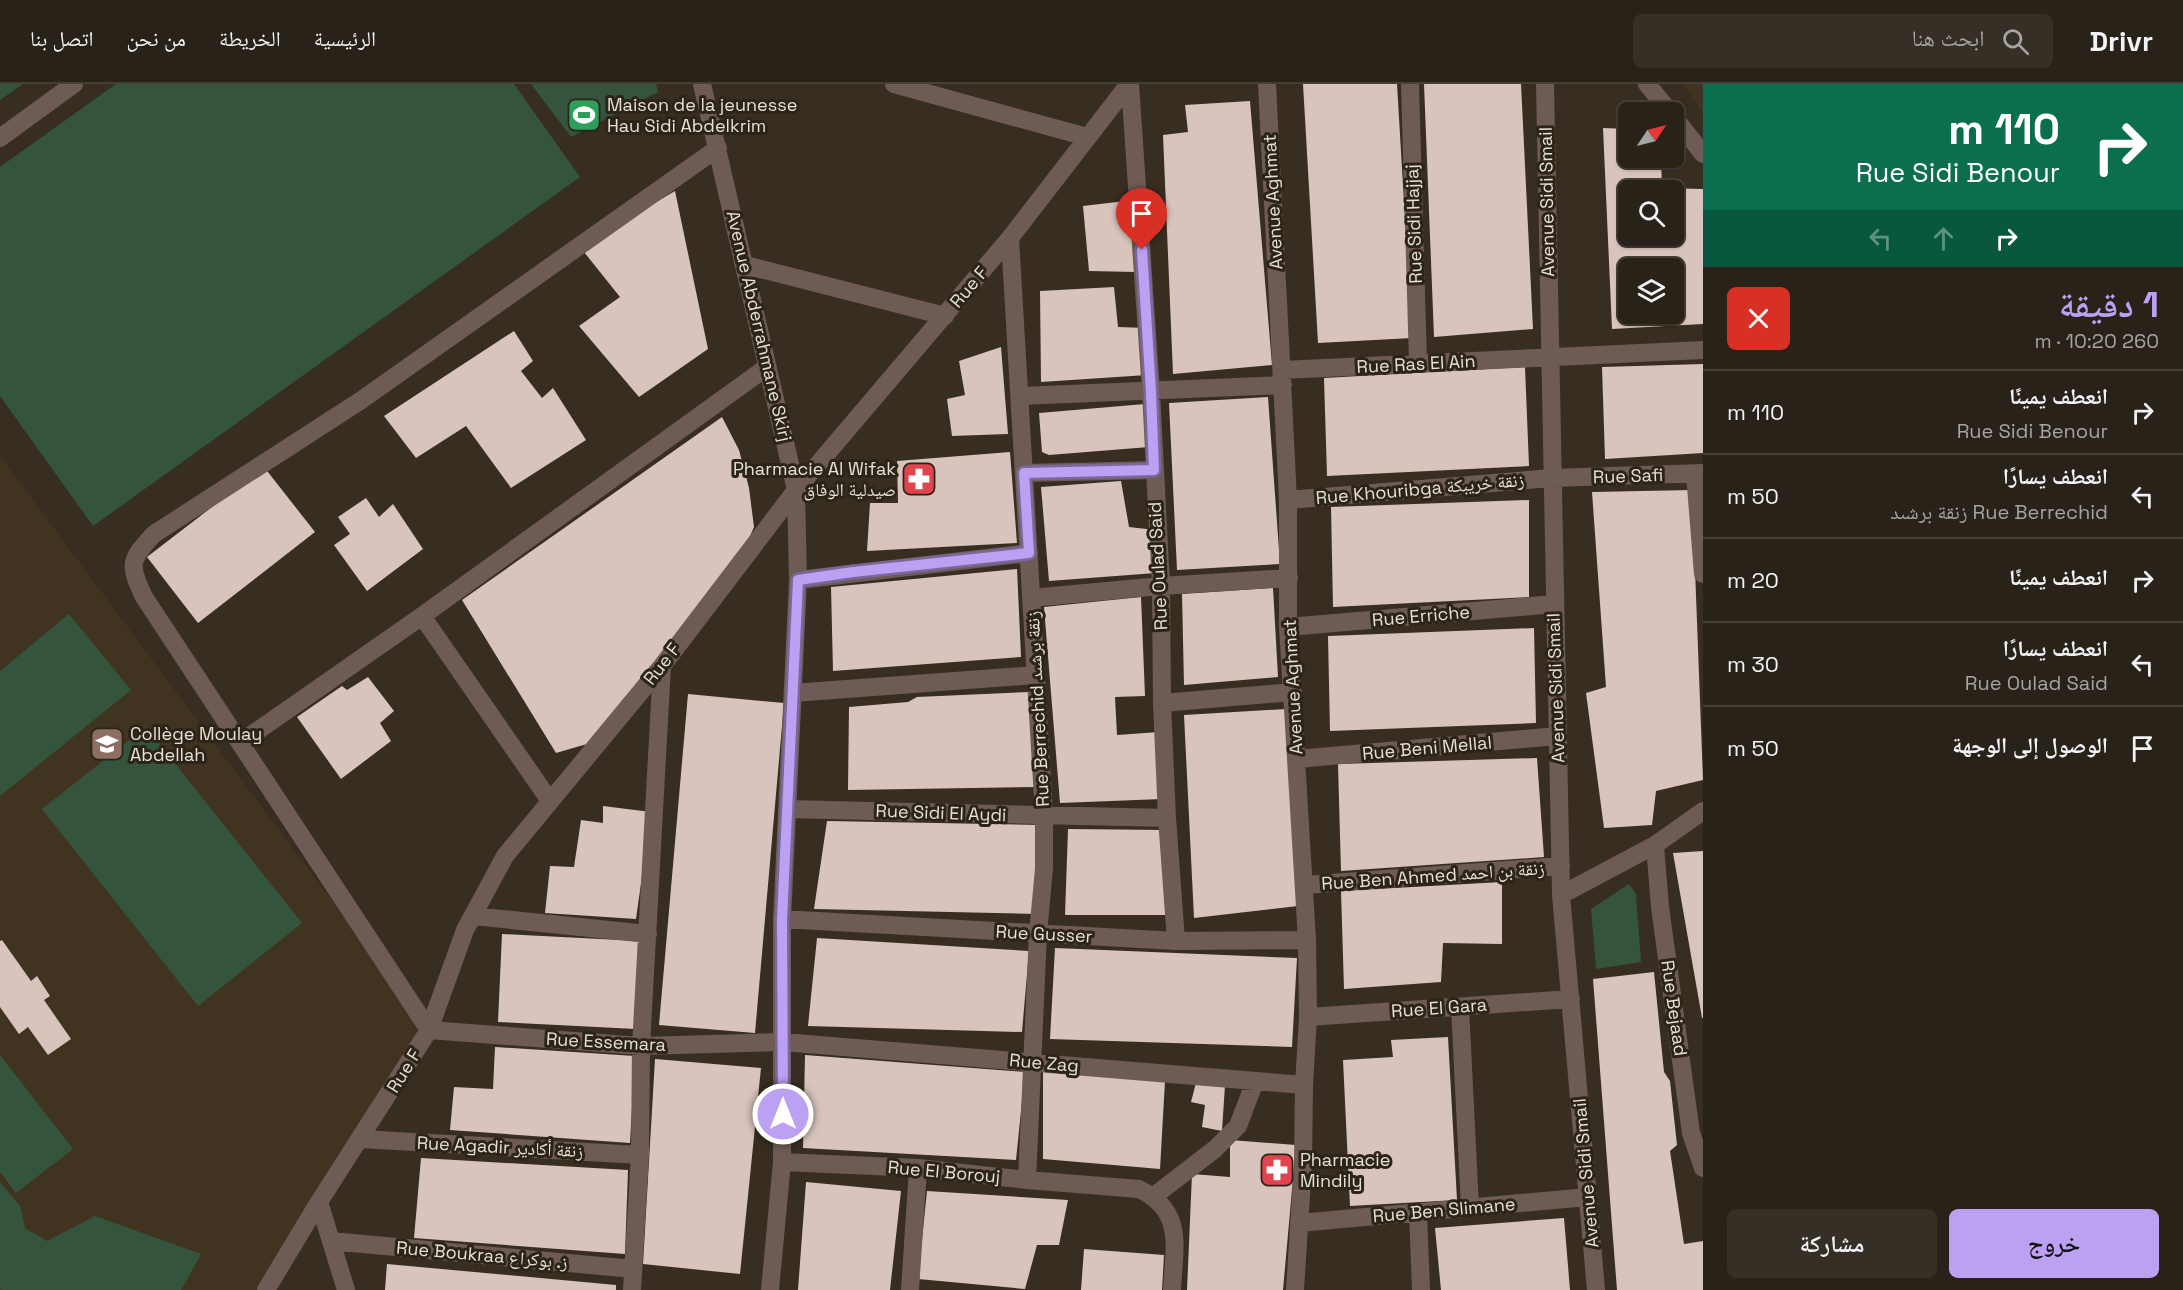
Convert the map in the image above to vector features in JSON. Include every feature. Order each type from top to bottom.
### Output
[{"type":"street","points":[[0,138],[74,84]]},
{"type":"street","name":"Avenue Abderrahmane Skirj","points":[[702,84],[796,490],[798,580],[782,919],[782,1162],[770,1290]]},
{"type":"street","points":[[894,84],[1087,137]]},
{"type":"street","name":"Rue F","points":[[266,1290],[319,1202],[429,1030],[465,930],[506,856],[662,666],[796,490],[1010,238],[1130,84]]},
{"type":"street","name":"Rue Oulad Said","points":[[1130,84],[1151,392],[1161,586],[1162,703],[1167,818],[1176,941]]},
{"type":"street","name":"Avenue Aghmat","points":[[1267,84],[1288,500],[1288,627],[1307,940],[1308,1017],[1304,1085],[1304,1164],[1295,1290]]},
{"type":"street","name":"Rue Sidi Hajjaj","points":[[1410,84],[1418,363]]},
{"type":"street","name":"Avenue Sidi Smail","points":[[1545,84],[1561,895],[1596,1290]]},
{"type":"street","points":[[1647,84],[1662,102]]},
{"type":"street","points":[[1684,130],[1703,154]]},
{"type":"street","points":[[429,1030],[144,597],[135,578],[132,564],[140,550],[154,534],[360,401],[718,148]]},
{"type":"street","name":"Rue Berrechid زنقة برشىد","points":[[1010,238],[1044,816],[1044,869],[1038,933],[1027,1180]]},
{"type":"street","points":[[744,265],[945,316]]},
{"type":"street","name":"Rue Ras El Ain","points":[[1020,396],[1151,392],[1418,363],[1703,350]]},
{"type":"street","points":[[240,743],[422,616],[767,366]]},
{"type":"street","points":[[1024,473],[1154,470]]},
{"type":"street","points":[[1699,474],[1703,574]]},
{"type":"street","name":"Rue Safi","points":[[1552,478],[1699,474]]},
{"type":"street","name":"Rue Khouribga زنقة خريبكة","points":[[1288,500],[1552,478]]},
{"type":"street","points":[[798,580],[1029,553]]},
{"type":"street","points":[[1031,598],[1161,586],[1289,578]]},
{"type":"street","name":"Rue Erriche","points":[[1288,627],[1554,604]]},
{"type":"street","points":[[422,616],[550,801]]},
{"type":"street","points":[[632,1290],[662,666]]},
{"type":"street","points":[[793,693],[1036,675]]},
{"type":"street","points":[[1162,703],[1293,692]]},
{"type":"street","name":"Rue Beni Mellal","points":[[1297,759],[1557,736]]},
{"type":"street","name":"Rue Sidi El Aydi","points":[[787,809],[1167,818]]},
{"type":"street","points":[[1561,895],[1655,845],[1703,811]]},
{"type":"street","name":"Rue Bejaad","points":[[1655,845],[1660,907],[1703,1168]]},
{"type":"street","name":"Rue Ben Ahmed زنقة بن احمد","points":[[1305,885],[1561,866]]},
{"type":"street","points":[[473,916],[648,934]]},
{"type":"street","name":"Rue Gusser","points":[[782,919],[1176,941],[1307,940]]},
{"type":"street","name":"Rue El Gara","points":[[1308,1017],[1570,999]]},
{"type":"street","points":[[1460,1007],[1470,1207]]},
{"type":"street","name":"Rue Essemara","points":[[429,1030],[642,1046],[783,1042]]},
{"type":"street","name":"Rue Zag","points":[[783,1042],[1304,1085]]},
{"type":"street","points":[[1173,1290],[1175,1230],[1170,1214],[1154,1196],[1215,1149],[1238,1126],[1255,1081]]},
{"type":"street","name":"Rue Agadir زنقة أكادير","points":[[361,1139],[640,1155]]},
{"type":"street","name":"Rue El Borouj","points":[[782,1162],[918,1168],[1139,1189],[1154,1196]]},
{"type":"street","points":[[909,1290],[918,1168]]},
{"type":"street","name":"Rue Ben Slimane","points":[[1299,1223],[1588,1197]]},
{"type":"street","points":[[319,1202],[346,1290]]},
{"type":"street","points":[[1418,1212],[1421,1290]]},
{"type":"street","name":"Rue Boukraa ز. بوكراع","points":[[332,1241],[633,1269]]},
{"type":"shaded area","points":[[1683,84],[1703,84],[1703,113]]},
{"type":"shaded area","name":"Collège Moulay Abdellah","points":[[0,456],[429,1031],[258,1290],[0,1290]]},
{"type":"green space","points":[[0,84],[23,84],[0,100]]},
{"type":"green space","points":[[116,84],[514,84],[580,177],[93,526],[0,396],[0,167]]},
{"type":"green space","name":"Maison de la jeunesse Hau Sidi Abdelkrim","points":[[531,84],[656,84],[658,92],[571,137]]},
{"type":"green space","points":[[69,614],[131,690],[0,796],[0,671]]},
{"type":"green space","points":[[146,727],[302,923],[198,1006],[42,809]]},
{"type":"green space","points":[[1629,884],[1636,894],[1641,962],[1596,969],[1591,909]]},
{"type":"green space","points":[[0,1055],[73,1149],[16,1193],[0,1172]]},
{"type":"green space","points":[[0,1182],[20,1206],[25,1228],[47,1241],[95,1216],[201,1254],[181,1290],[0,1289]]},
{"type":"building","points":[[1303,84],[1397,84],[1412,338],[1318,343]]},
{"type":"building","points":[[1424,84],[1521,84],[1533,329],[1434,337]]},
{"type":"building","points":[[1250,101],[1272,365],[1173,374],[1163,135],[1188,132],[1185,105]]},
{"type":"building","points":[[1603,128],[1618,129],[1618,168],[1661,168],[1662,180],[1618,180],[1618,246],[1684,246],[1684,189],[1703,189],[1703,324],[1612,329]]},
{"type":"building","points":[[675,191],[708,349],[639,397],[579,326],[620,297],[580,247]]},
{"type":"building","points":[[1134,200],[1136,272],[1089,271],[1083,206]]},
{"type":"building","points":[[1114,287],[1118,327],[1146,328],[1147,375],[1041,382],[1040,291]]},
{"type":"building","points":[[514,331],[533,361],[521,371],[542,398],[553,388],[586,440],[511,488],[466,426],[416,458],[384,416]]},
{"type":"building","points":[[1001,347],[1008,434],[952,436],[947,399],[965,395],[959,361]]},
{"type":"building","points":[[1703,364],[1703,453],[1605,459],[1602,367]]},
{"type":"building","points":[[1525,367],[1529,466],[1327,476],[1324,378]]},
{"type":"building","points":[[1268,397],[1280,564],[1177,570],[1169,403]]},
{"type":"building","points":[[1145,404],[1149,447],[1049,455],[1042,452],[1039,413]]},
{"type":"building","points":[[722,417],[739,450],[749,488],[754,527],[741,557],[587,744],[556,753],[462,600]]},
{"type":"building","points":[[1010,452],[1017,543],[867,551],[870,503],[898,503],[897,461]]},
{"type":"building","points":[[264,467],[315,532],[198,623],[147,557]]},
{"type":"building","points":[[1121,481],[1129,527],[1155,530],[1156,573],[1049,581],[1041,487]]},
{"type":"building","points":[[1692,490],[1703,780],[1656,791],[1652,825],[1604,828],[1586,693],[1606,687],[1592,492]]},
{"type":"building","points":[[366,498],[379,517],[393,504],[423,549],[367,591],[334,545],[350,534],[338,517]]},
{"type":"building","points":[[1529,500],[1529,597],[1333,607],[1331,507]]},
{"type":"building","points":[[1017,569],[1021,657],[833,671],[831,587]]},
{"type":"building","points":[[1273,588],[1278,677],[1184,685],[1182,594]]},
{"type":"building","points":[[1141,597],[1145,696],[1115,697],[1117,735],[1159,732],[1162,799],[1060,803],[1044,607]]},
{"type":"building","points":[[1534,628],[1536,723],[1330,731],[1328,636]]},
{"type":"building","points":[[368,677],[394,711],[380,723],[391,741],[341,779],[297,717],[342,686],[347,690]]},
{"type":"building","points":[[1030,692],[1034,787],[848,790],[849,707],[908,702],[917,697]]},
{"type":"building","points":[[688,694],[784,703],[755,1033],[659,1025]]},
{"type":"building","points":[[1286,709],[1298,906],[1194,918],[1184,715]]},
{"type":"building","points":[[1537,758],[1544,857],[1341,871],[1338,764]]},
{"type":"building","points":[[603,806],[651,812],[636,919],[545,913],[550,866],[574,867],[581,820],[603,823]]},
{"type":"building","points":[[827,821],[1042,825],[1036,914],[814,909]]},
{"type":"building","points":[[1068,829],[1164,830],[1165,915],[1065,915]]},
{"type":"building","points":[[1703,851],[1703,1018],[1702,1018],[1673,853]]},
{"type":"building","points":[[1502,882],[1502,944],[1443,943],[1441,982],[1344,989],[1341,891]]},
{"type":"building","points":[[502,934],[640,941],[636,1029],[498,1022]]},
{"type":"building","points":[[817,938],[1029,951],[1022,1032],[808,1026]]},
{"type":"building","points":[[2,940],[31,981],[37,976],[50,996],[44,1000],[71,1039],[48,1055],[28,1027],[19,1034],[0,1007],[0,941]]},
{"type":"building","points":[[1055,948],[1297,958],[1292,1047],[1050,1039]]},
{"type":"building","points":[[1654,972],[1664,1072],[1670,1081],[1677,1145],[1670,1151],[1684,1244],[1703,1241],[1703,1290],[1617,1290],[1593,979]]},
{"type":"building","points":[[1448,1037],[1457,1200],[1350,1206],[1343,1060],[1393,1057],[1391,1040]]},
{"type":"building","points":[[495,1047],[635,1056],[630,1143],[450,1130],[454,1087],[493,1089]]},
{"type":"building","points":[[805,1055],[1025,1072],[1016,1160],[803,1148]]},
{"type":"building","points":[[655,1059],[761,1068],[740,1274],[643,1264]]},
{"type":"building","points":[[1043,1070],[1165,1081],[1160,1169],[1043,1159]]},
{"type":"building","points":[[1197,1079],[1225,1085],[1222,1131],[1202,1127],[1205,1105],[1191,1102]]},
{"type":"building","points":[[1230,1140],[1296,1145],[1283,1290],[1187,1290],[1192,1174],[1230,1177]]},
{"type":"building","points":[[421,1158],[628,1170],[625,1254],[414,1238]]},
{"type":"building","points":[[806,1182],[901,1191],[890,1290],[798,1290]]},
{"type":"building","points":[[927,1191],[1068,1200],[1059,1245],[1037,1245],[1025,1289],[918,1279]]},
{"type":"building","points":[[1564,1218],[1570,1290],[1441,1290],[1435,1228]]},
{"type":"building","points":[[1084,1249],[1164,1255],[1162,1290],[1081,1290]]},
{"type":"building","points":[[387,1264],[616,1285],[616,1290],[385,1290]]},
{"type":"place","name":"Maison de la jeunesse Hau Sidi Abdelkrim","points":[[584,115]]},
{"type":"place","name":"Pharmacie Al Wifak صيدلية الوفاق","points":[[919,479]]},
{"type":"place","name":"Collège Moulay Abdellah","points":[[107,744]]},
{"type":"place","name":"Pharmacie Mindily","points":[[1277,1170]]},
{"type":"route","points":[[783,1114],[782,919],[798,580],[1029,553],[1024,473],[1154,470],[1142,250]]}]
